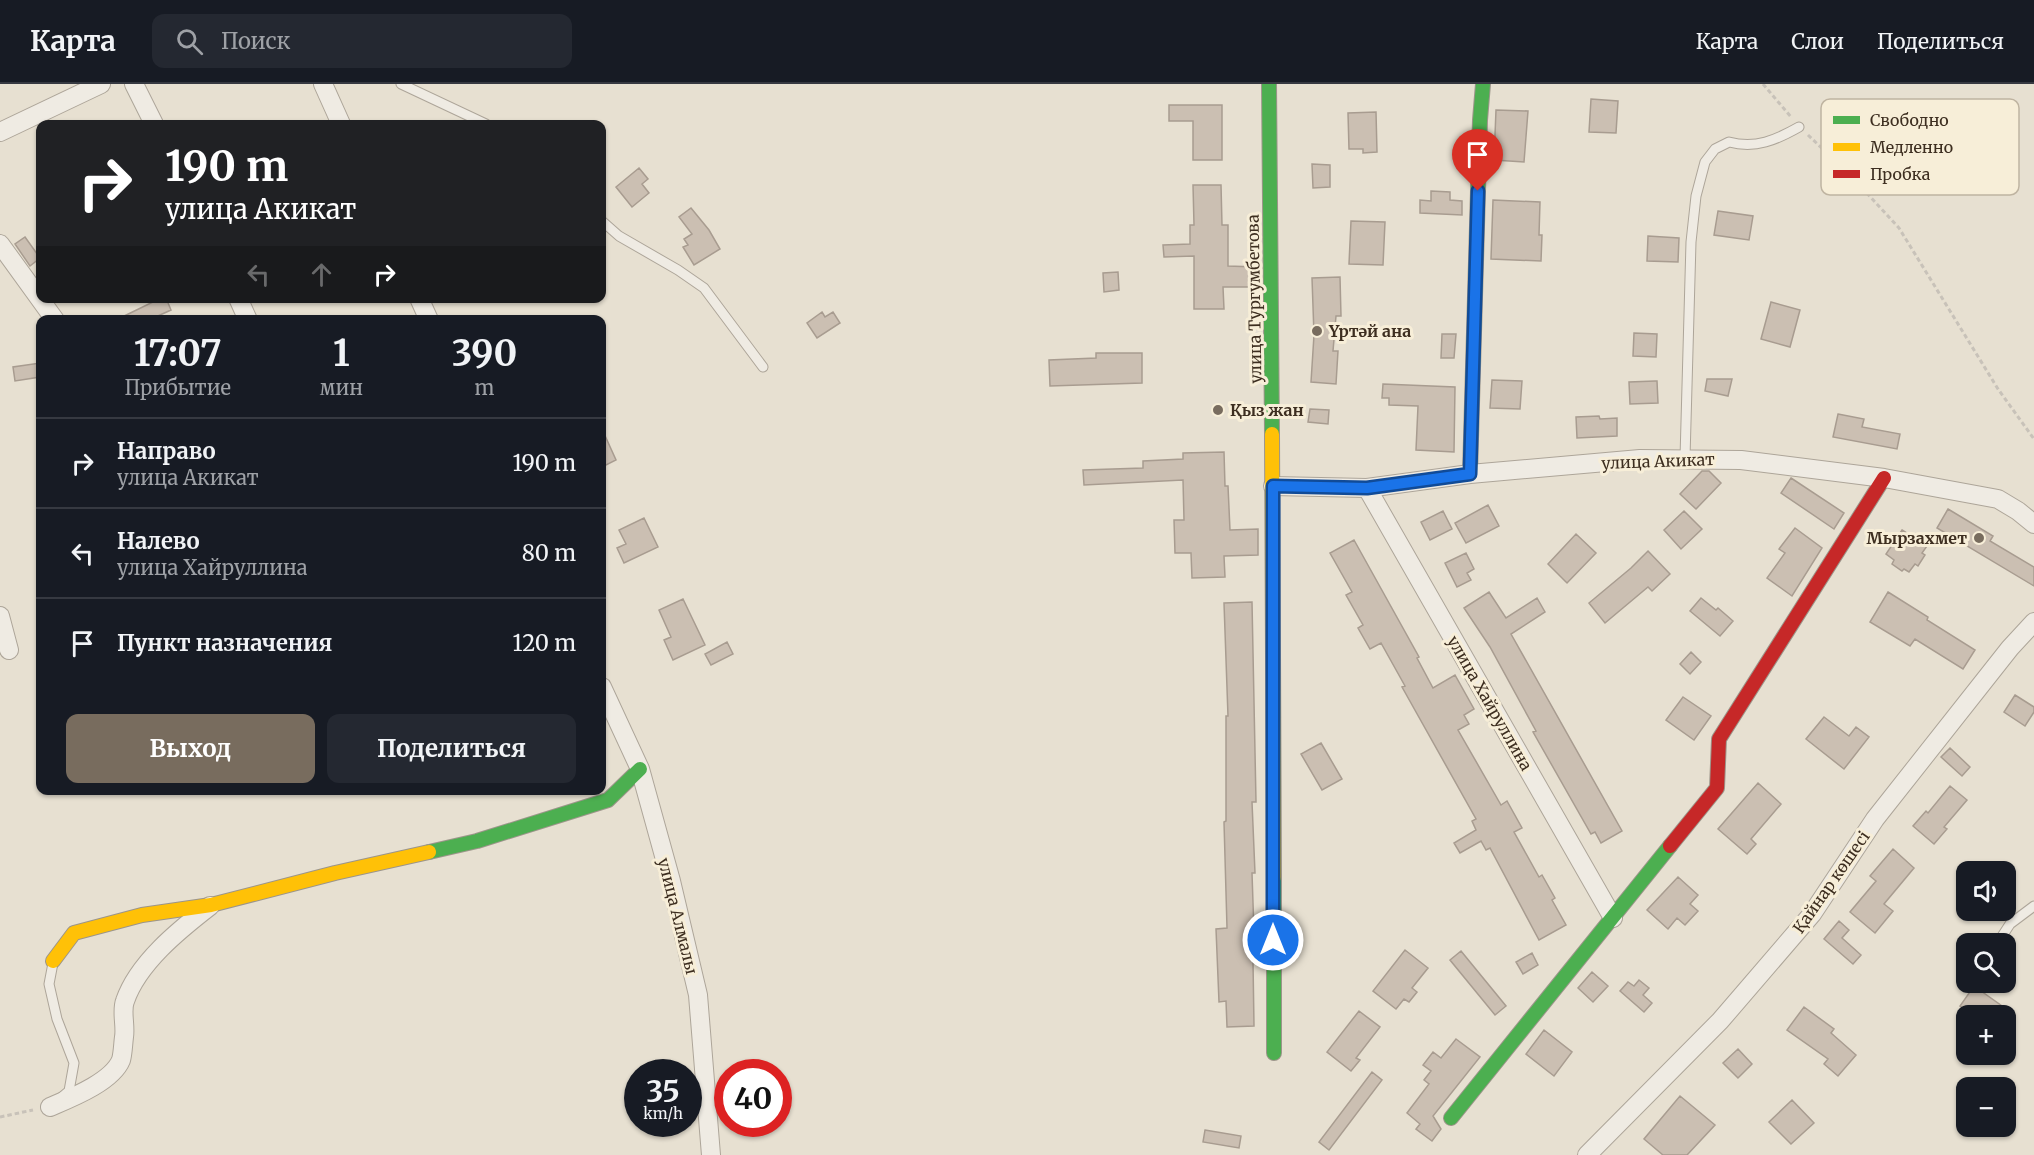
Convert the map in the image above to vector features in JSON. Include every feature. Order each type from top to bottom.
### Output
[{"type":"street","points":[[0,132],[101,84]]},
{"type":"street","points":[[134,84],[152,120]]},
{"type":"street","points":[[323,84],[339,120]]},
{"type":"street","name":"улица Тургумбетова","points":[[1269,84],[1273,486],[1274,1053]]},
{"type":"street","points":[[1470,474],[1483,84]]},
{"type":"street","points":[[0,244],[36,294]]},
{"type":"street","name":"улица Акикат","points":[[1273,486],[1367,488],[1470,474],[1640,459],[1742,460],[1884,478],[1998,499],[2034,524]]},
{"type":"street","points":[[1451,1118],[1717,788],[1719,739],[1884,478]]},
{"type":"street","name":"улица Хайруллина","points":[[1367,488],[1613,918]]},
{"type":"street","points":[[0,616],[9,650]]},
{"type":"street","name":"Қайнар көшесі","points":[[1587,1155],[1720,1021],[1812,914],[1875,819],[2010,648],[2034,622]]},
{"type":"street","name":"улица Алмалы","points":[[606,696],[640,769],[671,881],[698,995],[711,1155]]},
{"type":"street","points":[[53,961],[74,933],[142,915],[211,905],[335,873],[477,841],[608,800],[640,769]]},
{"type":"street","points":[[50,1107],[77,1095],[107,1077],[120,1061],[124,1034],[124,1002],[143,968],[176,933],[211,905]]},
{"type":"lane","points":[[401,84],[478,120]]},
{"type":"lane","points":[[1685,458],[1691,242],[1696,196],[1705,162],[1715,149],[1729,142],[1743,146],[1775,140],[1799,126]]},
{"type":"lane","points":[[606,225],[619,236],[704,288],[763,367]]},
{"type":"lane","points":[[2004,933],[2010,924],[2034,906]]},
{"type":"lane","points":[[50,1107],[69,1091],[75,1063],[57,1019],[49,984],[53,961]]},
{"type":"path","points":[[1763,84],[1799,126],[1821,147]]},
{"type":"path","points":[[1869,195],[1899,228],[1998,389],[2034,439]]},
{"type":"path","points":[[0,1117],[50,1107]]},
{"type":"building","points":[[1591,99],[1618,101],[1616,133],[1589,132]]},
{"type":"building","points":[[1169,105],[1222,105],[1222,160],[1193,160],[1193,121],[1169,121]]},
{"type":"building","points":[[1496,110],[1528,111],[1524,162],[1494,160]]},
{"type":"building","points":[[1376,112],[1377,152],[1363,153],[1363,149],[1349,149],[1348,113]]},
{"type":"building","points":[[1312,164],[1330,165],[1330,187],[1313,188]]},
{"type":"building","points":[[639,168],[648,179],[642,184],[649,193],[632,207],[616,187]]},
{"type":"building","points":[[1193,185],[1221,185],[1222,225],[1228,225],[1228,266],[1256,267],[1256,287],[1223,287],[1224,309],[1194,309],[1194,256],[1164,257],[1163,245],[1190,244],[1190,225],[1194,225]]},
{"type":"building","points":[[1431,191],[1450,192],[1450,200],[1462,201],[1462,215],[1420,213],[1420,200],[1431,201]]},
{"type":"building","points":[[1493,200],[1540,202],[1541,261],[1491,259]]},
{"type":"building","points":[[691,208],[709,230],[720,249],[694,265],[683,247],[688,245],[684,239],[692,234],[679,217]]},
{"type":"building","points":[[1718,211],[1753,216],[1749,240],[1714,235]]},
{"type":"building","points":[[1351,221],[1385,222],[1383,265],[1349,264]]},
{"type":"building","points":[[1648,236],[1679,238],[1678,262],[1647,261]]},
{"type":"building","points":[[25,237],[36,252],[36,261],[30,266],[15,244]]},
{"type":"building","points":[[1118,272],[1119,290],[1104,292],[1103,273]]},
{"type":"building","points":[[1340,277],[1341,316],[1336,316],[1333,351],[1338,351],[1336,384],[1311,382],[1314,335],[1312,278]]},
{"type":"building","points":[[1771,302],[1800,310],[1790,347],[1761,339]]},
{"type":"building","points":[[151,303],[168,303],[171,310],[160,315],[126,315]]},
{"type":"building","points":[[822,312],[825,317],[833,312],[840,323],[817,338],[807,323]]},
{"type":"building","points":[[1634,333],[1657,334],[1656,357],[1633,356]]},
{"type":"building","points":[[1442,334],[1456,334],[1454,358],[1441,358]]},
{"type":"building","points":[[1096,353],[1142,353],[1142,383],[1050,386],[1049,360],[1096,358]]},
{"type":"building","points":[[36,364],[36,378],[15,381],[13,367]]},
{"type":"building","points":[[1707,379],[1732,379],[1728,396],[1705,391]]},
{"type":"building","points":[[1492,380],[1522,381],[1520,409],[1490,408]]},
{"type":"building","points":[[1657,381],[1658,403],[1630,404],[1629,382]]},
{"type":"building","points":[[1383,384],[1455,387],[1454,452],[1416,450],[1418,406],[1389,405],[1389,398],[1382,398]]},
{"type":"building","points":[[1310,409],[1329,410],[1328,424],[1308,422]]},
{"type":"building","points":[[1838,414],[1864,419],[1862,427],[1900,434],[1897,449],[1833,437]]},
{"type":"building","points":[[1599,416],[1600,419],[1617,418],[1617,436],[1577,438],[1576,417]]},
{"type":"building","points":[[606,438],[616,460],[606,465]]},
{"type":"building","points":[[1224,452],[1230,530],[1258,529],[1258,555],[1224,556],[1225,577],[1192,578],[1191,553],[1175,553],[1174,520],[1184,520],[1183,480],[1084,485],[1083,470],[1143,468],[1143,461],[1183,459],[1183,453]]},
{"type":"building","points":[[1702,471],[1709,471],[1721,483],[1696,509],[1680,494]]},
{"type":"building","points":[[1791,478],[1844,513],[1834,529],[1781,493]]},
{"type":"building","points":[[1488,505],[1499,526],[1466,543],[1455,523]]},
{"type":"building","points":[[1948,509],[1993,536],[1990,541],[2034,567],[2034,586],[1937,528]]},
{"type":"building","points":[[1443,511],[1452,529],[1430,540],[1421,522]]},
{"type":"building","points":[[1684,511],[1702,529],[1681,549],[1664,530]]},
{"type":"building","points":[[644,518],[658,547],[624,563],[617,548],[626,544],[619,530]]},
{"type":"building","points":[[1795,528],[1822,548],[1792,596],[1767,578],[1785,553],[1779,549]]},
{"type":"building","points":[[1902,530],[1927,546],[1922,553],[1925,555],[1918,566],[1915,564],[1909,572],[1904,569],[1902,571],[1892,564],[1894,560],[1886,554]]},
{"type":"building","points":[[1576,534],[1596,553],[1567,583],[1548,564]]},
{"type":"building","points":[[1354,540],[1419,657],[1417,658],[1433,688],[1455,675],[1474,709],[1464,715],[1469,724],[1458,730],[1501,805],[1507,801],[1522,828],[1514,832],[1539,877],[1542,875],[1555,898],[1552,900],[1566,925],[1539,940],[1490,848],[1486,850],[1481,841],[1460,853],[1454,843],[1476,830],[1472,821],[1476,819],[1402,687],[1405,686],[1381,643],[1370,649],[1358,628],[1363,625],[1346,595],[1352,592],[1330,553]]},
{"type":"building","points":[[1648,551],[1670,574],[1652,591],[1648,587],[1605,623],[1589,603]]},
{"type":"building","points":[[1466,553],[1474,569],[1467,573],[1471,580],[1457,587],[1445,563]]},
{"type":"building","points":[[1489,592],[1506,618],[1537,598],[1545,612],[1511,634],[1622,831],[1601,843],[1595,832],[1591,834],[1533,732],[1536,731],[1490,647],[1464,608]]},
{"type":"building","points":[[1888,592],[1975,650],[1963,669],[1915,639],[1910,646],[1870,622]]},
{"type":"building","points":[[1701,598],[1716,610],[1718,608],[1733,621],[1720,636],[1690,611]]},
{"type":"building","points":[[683,599],[705,645],[673,660],[664,640],[671,637],[659,610]]},
{"type":"building","points":[[1252,602],[1256,802],[1252,802],[1255,873],[1252,873],[1255,962],[1253,962],[1254,1026],[1227,1027],[1226,1001],[1219,1002],[1216,929],[1227,928],[1224,822],[1226,821],[1226,716],[1228,716],[1224,603]]},
{"type":"building","points":[[727,642],[733,654],[711,665],[705,654]]},
{"type":"building","points":[[1691,652],[1701,662],[1690,674],[1680,664]]},
{"type":"building","points":[[2015,695],[2034,707],[2034,712],[2025,726],[2004,712]]},
{"type":"building","points":[[1683,697],[1711,716],[1694,740],[1666,720]]},
{"type":"building","points":[[1824,717],[1849,736],[1856,727],[1869,737],[1844,769],[1806,739]]},
{"type":"building","points":[[1321,743],[1342,779],[1322,790],[1301,754]]},
{"type":"building","points":[[1950,748],[1970,767],[1962,776],[1941,757]]},
{"type":"building","points":[[1758,783],[1781,804],[1751,839],[1756,844],[1747,854],[1718,829]]},
{"type":"building","points":[[1950,786],[1967,800],[1944,827],[1947,829],[1934,844],[1913,826],[1926,811],[1928,813]]},
{"type":"building","points":[[1893,849],[1914,868],[1884,904],[1893,911],[1875,933],[1850,912],[1876,881],[1870,876]]},
{"type":"building","points":[[1678,877],[1698,895],[1690,904],[1698,911],[1685,925],[1677,918],[1668,929],[1647,910]]},
{"type":"building","points":[[1839,921],[1849,930],[1842,938],[1861,955],[1853,964],[1824,939]]},
{"type":"building","points":[[1405,950],[1428,968],[1412,988],[1417,992],[1409,1002],[1404,999],[1396,1009],[1373,991]]},
{"type":"building","points":[[1461,951],[1506,1006],[1495,1015],[1450,960]]},
{"type":"building","points":[[1532,953],[1538,965],[1523,974],[1516,962]]},
{"type":"building","points":[[1592,972],[1608,986],[1593,1002],[1578,988]]},
{"type":"building","points":[[1639,980],[1649,988],[1643,995],[1652,1003],[1644,1012],[1620,991],[1628,982],[1634,986]]},
{"type":"building","points":[[1969,993],[1984,993],[2001,1005],[1961,1005]]},
{"type":"building","points":[[1804,1007],[1834,1029],[1831,1033],[1856,1055],[1838,1076],[1824,1064],[1828,1059],[1787,1030]]},
{"type":"building","points":[[1359,1011],[1380,1027],[1356,1058],[1360,1060],[1351,1071],[1327,1052]]},
{"type":"building","points":[[1544,1030],[1572,1052],[1554,1076],[1526,1054]]},
{"type":"building","points":[[1456,1039],[1480,1057],[1433,1116],[1441,1129],[1432,1141],[1416,1129],[1420,1124],[1407,1113],[1429,1084],[1424,1080],[1431,1071],[1423,1065],[1433,1052],[1441,1058]]},
{"type":"building","points":[[1738,1049],[1752,1064],[1738,1078],[1723,1063]]},
{"type":"building","points":[[1372,1072],[1382,1080],[1329,1150],[1319,1142]]},
{"type":"building","points":[[1680,1096],[1715,1125],[1687,1155],[1663,1155],[1644,1139]]},
{"type":"building","points":[[1792,1100],[1814,1123],[1791,1144],[1769,1122]]},
{"type":"building","points":[[1205,1130],[1241,1136],[1239,1148],[1203,1142]]},
{"type":"traffic: fast","points":[[1269,84],[1272,434]]},
{"type":"traffic: fast","points":[[1470,474],[1483,84]]},
{"type":"traffic: fast","points":[[429,852],[477,841],[608,800],[640,769]]},
{"type":"traffic: fast","points":[[1451,1118],[1670,846]]},
{"type":"traffic: fast","points":[[1274,877],[1274,1053]]},
{"type":"traffic: slow","points":[[1272,434],[1274,877]]},
{"type":"traffic: slow","points":[[53,961],[74,933],[142,915],[211,905],[335,873],[429,852]]},
{"type":"traffic: jam","points":[[1670,846],[1717,788],[1719,739],[1884,478]]},
{"type":"place","name":"Үртәй ана","points":[[1317,331]]},
{"type":"place","name":"Қыз жан","points":[[1218,410]]},
{"type":"place","name":"Мырзахмет","points":[[1979,538]]},
{"type":"route","points":[[1273,940],[1273,486],[1367,488],[1470,474],[1478,191]]}]
